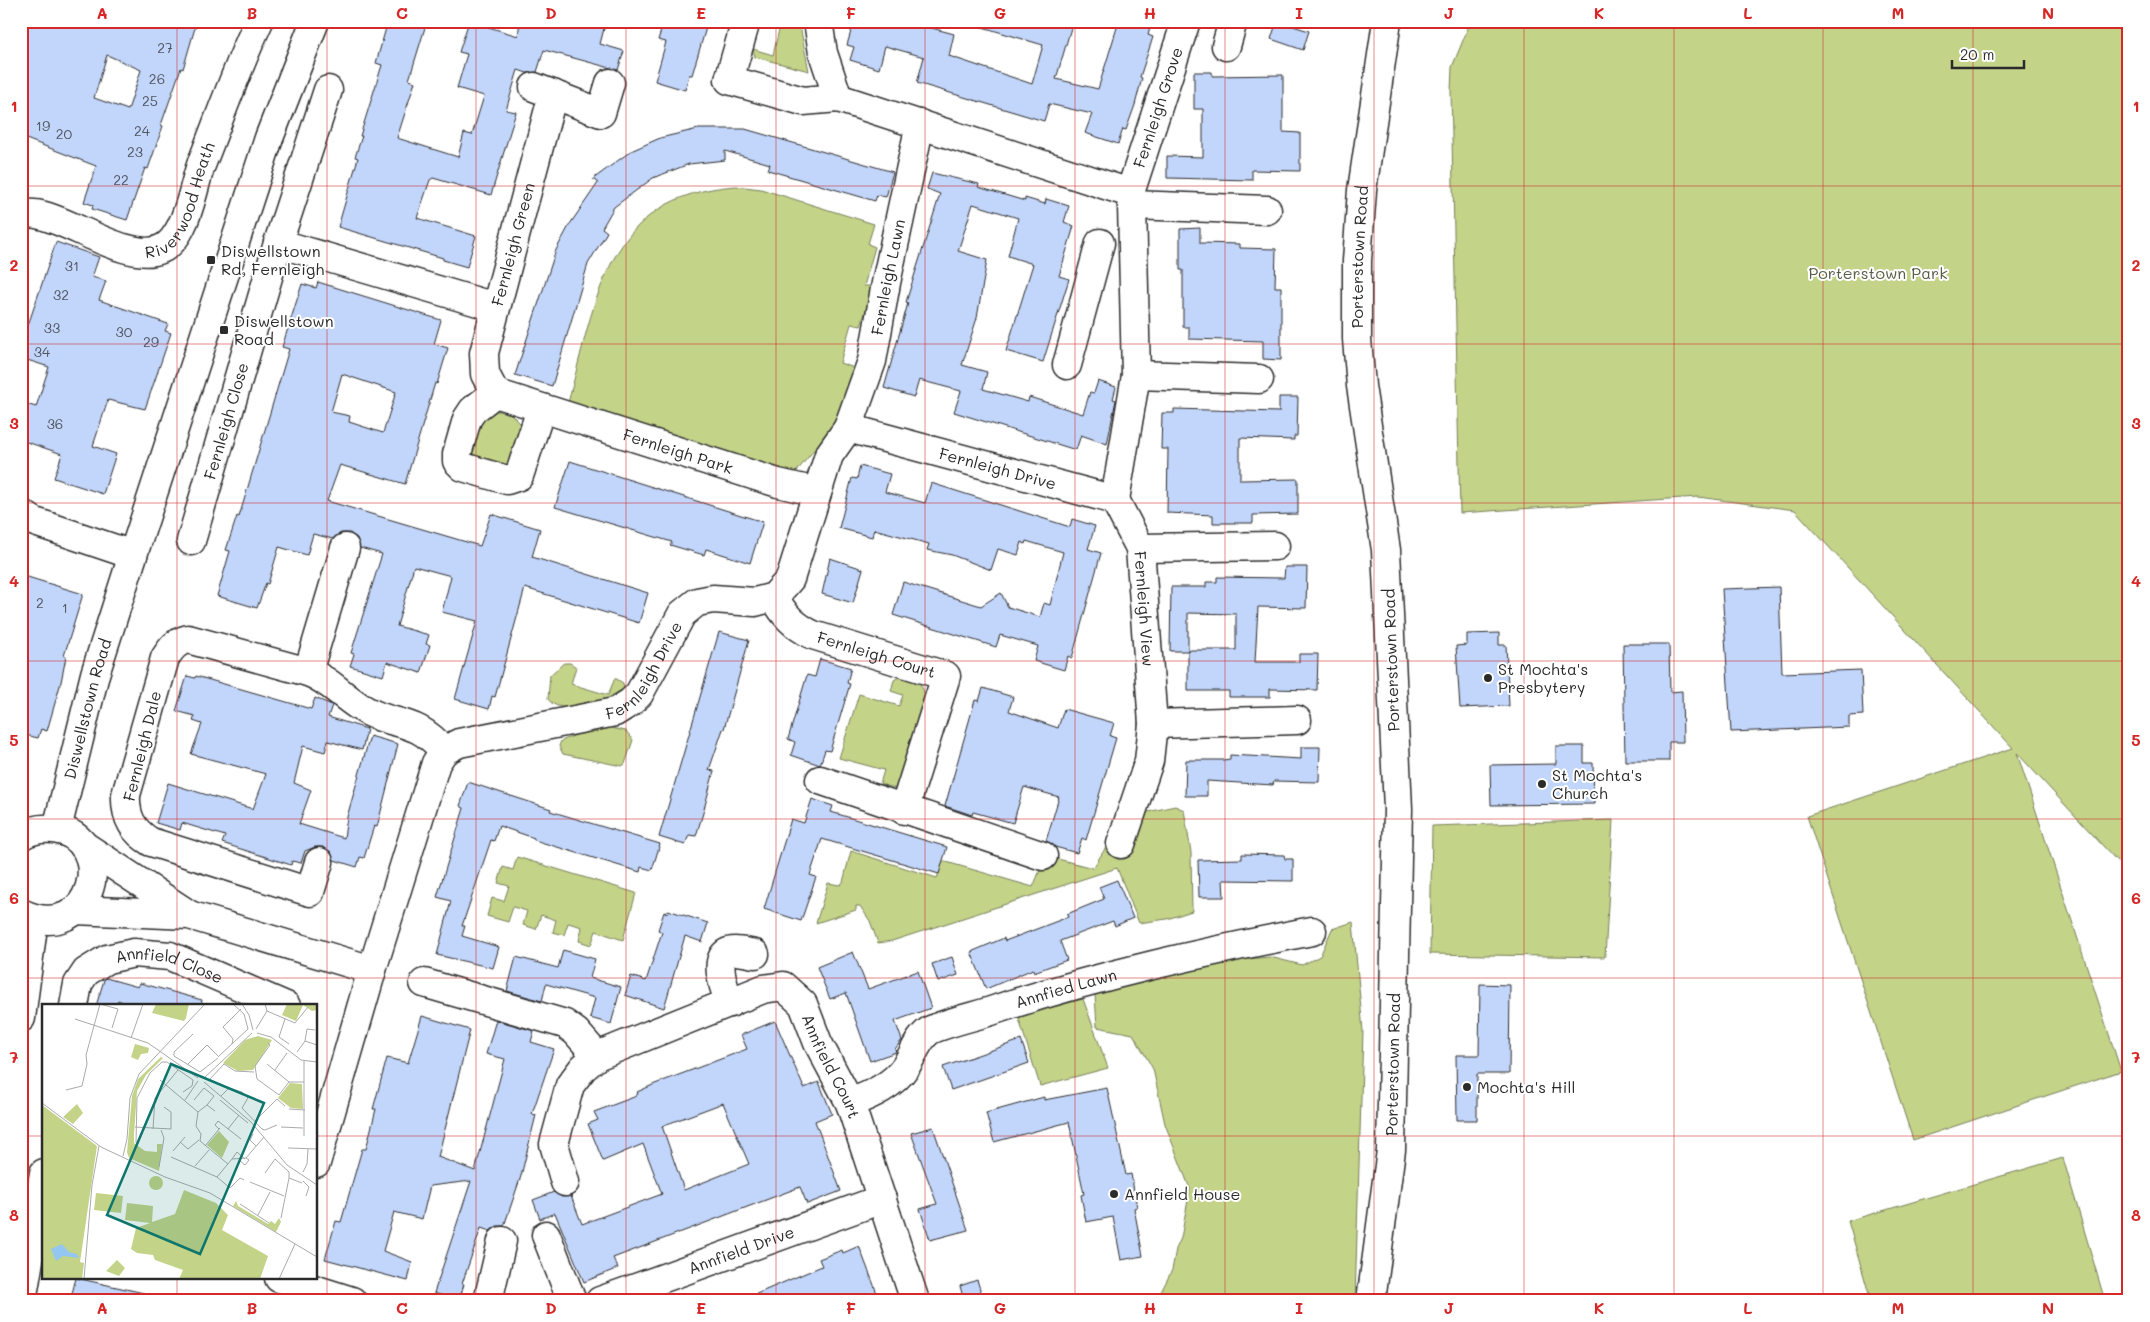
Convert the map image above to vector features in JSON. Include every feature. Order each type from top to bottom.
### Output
[{"type":"street","name":"Riverwood Heath","points":[[22,213],[44,216],[117,246],[142,252],[161,249],[172,242],[182,226],[200,167],[259,21]]},
{"type":"street","name":"Diswellstown Road","points":[[57,829],[95,674],[269,138],[315,21]]},
{"type":"street","points":[[746,21],[729,80],[803,101],[838,98],[920,124],[1131,199],[1267,210]]},
{"type":"street","points":[[818,21],[822,53],[838,98]]},
{"type":"street","name":"Fernleigh Grove","points":[[1131,199],[1186,21]]},
{"type":"street","name":"Porterstown Road","points":[[1371,1301],[1391,1150],[1398,809],[1386,550],[1361,386],[1357,339],[1358,261],[1362,190],[1387,21]]},
{"type":"street","name":"Fernleigh Green","points":[[495,393],[488,384],[483,364],[544,90],[601,113],[610,83]]},
{"type":"street","name":"Fernleigh Close","points":[[191,541],[278,243],[328,90]]},
{"type":"street","name":"Fernleigh Lawn","points":[[848,428],[872,361],[886,283],[920,124]]},
{"type":"street","points":[[1115,500],[1136,375],[1131,199]]},
{"type":"street","points":[[278,243],[495,307]]},
{"type":"street","points":[[1067,365],[1100,243]]},
{"type":"street","points":[[1091,275],[1134,289]]},
{"type":"street","points":[[1136,375],[1259,379]]},
{"type":"street","points":[[495,393],[473,410],[468,419],[457,454],[457,460],[463,467],[507,480],[519,476],[541,409]]},
{"type":"street","name":"Fernleigh Park","points":[[495,393],[778,483],[816,492]]},
{"type":"street","points":[[774,596],[790,579],[828,456],[848,428]]},
{"type":"street","name":"Fernleigh Drive","points":[[848,428],[1115,500]]},
{"type":"street","name":"Fernleigh View","points":[[1115,500],[1140,548],[1153,724],[1149,760],[1121,844]]},
{"type":"street","points":[[21,513],[35,522],[133,555]]},
{"type":"street","points":[[1140,548],[1275,546]]},
{"type":"street","points":[[308,672],[345,548]]},
{"type":"street","name":"Fernleigh Drive","points":[[444,751],[459,743],[615,712],[640,694],[682,614],[697,602],[713,599],[755,602],[774,596]]},
{"type":"street","name":"Fernleigh Court","points":[[774,596],[784,614],[793,624],[813,635],[946,676],[904,810]]},
{"type":"street","name":"Fernleigh Dale","points":[[319,862],[310,892],[151,842],[143,837],[130,823],[126,806],[126,795],[165,658],[172,646],[180,641],[188,640],[324,678],[360,707],[418,727],[433,738],[444,751]]},
{"type":"street","points":[[1153,724],[1297,720]]},
{"type":"street","points":[[318,1156],[372,970],[436,763],[444,751]]},
{"type":"street","points":[[820,780],[1043,856]]},
{"type":"street","points":[[21,836],[41,828],[57,829],[71,835],[83,845],[189,915]]},
{"type":"street","points":[[21,1018],[28,916],[48,921],[63,918],[76,910],[85,900],[91,887],[93,872],[90,858],[83,845]]},
{"type":"street","points":[[76,910],[189,915],[372,970]]},
{"type":"street","name":"Annfied Lawn","points":[[850,1103],[869,1096],[892,1082],[905,1067],[915,1048],[929,1031],[1016,1002],[1198,954],[1312,931]]},
{"type":"street","points":[[730,1003],[720,977],[721,963],[727,953],[734,950],[755,954]]},
{"type":"street","name":"Annfield Close","points":[[74,1004],[78,984],[86,972],[96,964],[119,954],[149,953],[170,956],[281,1004]]},
{"type":"street","points":[[424,983],[564,1024],[576,1032],[597,1056]]},
{"type":"street","name":"Annfield Court","points":[[565,1182],[554,1144],[570,1085],[583,1068],[597,1056],[763,989],[783,986],[803,1004],[818,1043],[850,1103],[915,1301]]},
{"type":"street","points":[[22,1301],[42,1195]]},
{"type":"street","name":"Annfield Drive","points":[[600,1301],[664,1290],[882,1199]]},
{"type":"street","points":[[546,1235],[572,1301]]},
{"type":"street","points":[[488,1301],[502,1241]]},
{"type":"street","points":[[281,1284],[352,1301]]},
{"type":"green space","points":[[781,21],[799,21],[809,71],[755,57],[753,49],[773,55]]},
{"type":"green space","name":"Porterstown Park","points":[[1471,21],[2129,21],[2129,874],[2017,753],[2121,1071],[1913,1140],[1807,816],[2013,748],[1795,510],[1698,497],[1460,513],[1451,91],[1452,67]]},
{"type":"green space","points":[[736,186],[761,189],[874,224],[868,244],[875,247],[864,286],[873,286],[861,326],[851,324],[840,363],[863,371],[843,422],[822,440],[793,476],[568,403],[599,291],[614,259],[633,231],[659,209],[693,194]]},
{"type":"green space","points":[[494,410],[511,414],[522,425],[508,472],[470,461],[477,423]]},
{"type":"green space","points":[[564,663],[570,663],[576,667],[571,684],[608,695],[615,678],[623,683],[624,688],[618,697],[592,704],[562,707],[554,704],[548,699],[550,675]]},
{"type":"green space","points":[[902,675],[918,682],[925,697],[898,789],[880,784],[884,770],[839,758],[859,694],[899,706],[903,695],[891,691],[894,680]]},
{"type":"green space","points":[[611,728],[626,731],[633,740],[625,764],[622,766],[563,754],[559,746],[561,741],[576,735]]},
{"type":"green space","points":[[1175,806],[1184,810],[1191,852],[1192,911],[1167,919],[1139,923],[1117,868],[892,941],[878,943],[870,921],[860,906],[856,906],[856,910],[816,923],[828,883],[840,885],[843,882],[851,851],[937,878],[943,861],[1033,887],[1046,856],[1093,868],[1125,817]]},
{"type":"green space","points":[[1613,820],[1605,957],[1430,954],[1432,826]]},
{"type":"green space","points":[[517,857],[636,893],[623,940],[596,931],[591,945],[579,941],[582,927],[568,923],[564,935],[553,932],[556,920],[541,915],[536,929],[523,925],[527,911],[513,907],[508,922],[487,916],[492,898],[504,901],[509,886],[498,883],[503,867],[513,870]]},
{"type":"green space","points":[[1353,922],[1363,1031],[1355,1301],[1160,1301],[1160,1294],[1172,1270],[1176,1249],[1181,1238],[1190,1189],[1165,1124],[1153,1069],[1133,1034],[1097,1027],[1095,995],[1189,960],[1225,961],[1270,957],[1302,965],[1320,956],[1332,929]]},
{"type":"green space","points":[[1083,999],[1108,1068],[1040,1086],[1018,1016]]},
{"type":"green space","points":[[2063,1158],[2105,1301],[1871,1301],[1848,1221]]},
{"type":"building","points":[[21,21],[197,21],[183,69],[181,68],[161,125],[163,126],[148,169],[145,168],[127,220],[92,209],[93,205],[84,202],[96,166],[21,137]],"holes":[[[107,55],[141,70],[128,110],[94,98]]]},
{"type":"building","points":[[388,21],[427,21],[409,80],[415,82],[397,138],[458,157],[464,133],[472,135],[484,96],[457,88],[467,54],[459,52],[469,21],[518,36],[520,21],[606,21],[600,44],[624,51],[618,70],[544,50],[537,72],[527,73],[518,70],[506,110],[516,112],[491,195],[433,178],[430,180],[417,218],[476,236],[467,267],[338,227],[358,158],[355,157],[362,136],[360,136],[382,65],[376,63]]},
{"type":"building","points":[[664,21],[708,21],[692,75],[689,75],[685,90],[655,81],[666,42],[658,40]]},
{"type":"building","points":[[854,21],[906,21],[954,34],[949,56],[1032,84],[1043,45],[979,26],[980,21],[1073,21],[1056,79],[1098,89],[1119,21],[1152,21],[1148,35],[1153,37],[1140,77],[1142,78],[1135,105],[1126,130],[1123,129],[1118,144],[1085,133],[1092,114],[1049,104],[1044,121],[917,83],[924,57],[885,46],[879,69],[850,60],[854,47],[847,45]]},
{"type":"building","points":[[1277,21],[1309,31],[1303,50],[1271,39]]},
{"type":"building","points":[[1194,72],[1212,72],[1212,76],[1283,75],[1283,132],[1300,133],[1300,171],[1252,170],[1252,180],[1167,178],[1167,156],[1203,157],[1203,109],[1194,109]]},
{"type":"building","points":[[698,129],[745,129],[893,172],[886,197],[877,195],[875,201],[768,170],[770,164],[725,151],[725,160],[689,164],[653,178],[614,207],[602,228],[607,232],[588,264],[552,386],[515,375],[556,250],[570,224],[598,183],[593,179],[631,151],[660,138]]},
{"type":"building","points":[[932,173],[979,184],[978,187],[1025,201],[1025,198],[1045,204],[1046,199],[1069,206],[1064,222],[1074,226],[1059,276],[1069,279],[1043,362],[1006,351],[1033,264],[1008,256],[1018,218],[973,204],[958,251],[987,260],[977,318],[962,365],[987,372],[983,389],[1028,402],[1029,397],[1083,414],[1090,392],[1094,393],[1098,381],[1116,387],[1113,399],[1116,400],[1107,444],[1081,435],[1076,450],[954,412],[961,391],[919,380],[914,397],[884,388],[908,303],[906,302],[940,194],[927,189]]},
{"type":"building","points":[[1200,228],[1200,243],[1240,244],[1240,248],[1276,249],[1275,287],[1281,287],[1281,360],[1263,359],[1263,341],[1189,339],[1189,327],[1183,327],[1183,270],[1180,270],[1180,229]]},
{"type":"building","points":[[56,242],[99,257],[92,277],[106,281],[99,300],[168,324],[165,331],[171,333],[145,409],[108,400],[93,446],[116,454],[103,494],[54,478],[62,454],[21,440],[21,418],[26,404],[36,407],[49,367],[21,358],[21,346]]},
{"type":"building","points":[[318,282],[441,320],[434,344],[448,348],[437,384],[435,383],[405,484],[340,465],[327,501],[480,546],[491,514],[540,529],[532,557],[648,593],[639,623],[525,588],[495,697],[492,696],[489,709],[455,699],[477,621],[442,612],[451,576],[414,566],[397,626],[429,635],[426,644],[430,645],[421,673],[387,662],[383,676],[350,666],[354,654],[351,653],[382,554],[360,548],[357,538],[350,533],[341,533],[333,539],[313,534],[307,555],[279,547],[268,584],[266,583],[257,608],[217,596],[230,551],[226,550],[237,516],[239,517],[289,349],[282,347],[302,284],[316,288]],"holes":[[[342,374],[396,392],[383,433],[349,422],[350,416],[331,412]]]},
{"type":"building","points":[[1279,397],[1298,397],[1297,436],[1294,436],[1294,440],[1240,438],[1240,480],[1298,479],[1298,514],[1253,515],[1253,523],[1213,523],[1213,515],[1167,513],[1168,449],[1161,449],[1162,413],[1174,413],[1174,409],[1279,412]]},
{"type":"building","points":[[570,461],[763,522],[750,563],[706,549],[704,555],[670,545],[672,542],[555,507]]},
{"type":"building","points":[[860,466],[890,474],[885,492],[925,503],[931,483],[1070,527],[1072,519],[1095,526],[1088,549],[1101,553],[1072,658],[1068,656],[1064,670],[1034,661],[1038,646],[1000,635],[996,647],[893,615],[903,582],[981,606],[1001,593],[1008,607],[1040,617],[1044,603],[1050,605],[1063,552],[1026,541],[1025,544],[1022,542],[1018,555],[998,549],[991,570],[952,555],[927,550],[929,544],[874,529],[872,537],[839,528],[852,478],[857,479]]},
{"type":"building","points":[[830,558],[863,569],[853,603],[822,594]]},
{"type":"building","points":[[1285,567],[1307,567],[1306,608],[1258,607],[1255,662],[1299,662],[1299,654],[1318,654],[1317,690],[1270,689],[1270,697],[1229,697],[1229,691],[1188,691],[1188,651],[1170,651],[1171,587],[1206,587],[1206,582],[1217,582],[1217,577],[1284,578]],"holes":[[[1188,613],[1236,614],[1236,650],[1188,650]]]},
{"type":"building","points":[[21,575],[83,594],[64,656],[66,657],[61,682],[47,731],[41,729],[38,738],[21,734]]},
{"type":"building","points":[[1779,587],[1782,673],[1861,670],[1863,715],[1849,716],[1849,727],[1731,732],[1722,589]]},
{"type":"building","points":[[719,632],[749,640],[724,729],[709,770],[714,771],[696,836],[689,835],[685,845],[659,837]]},
{"type":"building","name":"St Mochta's Presbytery","points":[[1499,633],[1499,645],[1506,645],[1509,706],[1460,708],[1456,646],[1467,645],[1467,634]]},
{"type":"building","points":[[1623,644],[1669,644],[1670,692],[1682,691],[1683,742],[1669,742],[1669,761],[1625,761]]},
{"type":"building","points":[[820,659],[851,668],[847,683],[850,684],[830,751],[825,750],[820,765],[791,755],[795,742],[788,739],[807,675],[815,677]]},
{"type":"building","points":[[187,676],[195,678],[196,676],[311,709],[315,698],[332,705],[328,717],[367,729],[362,750],[328,741],[325,752],[303,746],[294,783],[311,790],[299,824],[344,838],[347,817],[370,736],[398,744],[377,827],[374,826],[364,858],[360,857],[357,867],[334,860],[331,852],[323,847],[315,847],[305,851],[301,863],[292,861],[291,865],[222,843],[225,836],[182,823],[180,830],[156,823],[168,783],[253,809],[266,774],[191,754],[202,724],[193,721],[195,716],[176,711]]},
{"type":"building","points":[[983,688],[1013,697],[1009,711],[1058,728],[1064,709],[1114,723],[1110,736],[1116,738],[1086,840],[1082,838],[1077,853],[1055,847],[1046,841],[1059,797],[1024,787],[1013,823],[973,812],[972,815],[945,806],[975,700],[979,701]]},
{"type":"building","name":"St Mochta's Church","points":[[1556,746],[1584,746],[1584,763],[1593,763],[1594,804],[1491,805],[1490,765],[1556,764]]},
{"type":"building","points":[[1301,747],[1320,747],[1319,782],[1274,781],[1273,785],[1207,781],[1207,796],[1185,796],[1186,760],[1223,760],[1230,759],[1230,755],[1301,759]]},
{"type":"building","points":[[468,782],[551,809],[550,811],[660,844],[652,870],[641,867],[640,872],[534,840],[534,838],[499,826],[494,841],[491,840],[462,926],[465,926],[462,936],[499,947],[493,968],[437,955],[451,901],[437,897],[464,808],[460,806]]},
{"type":"building","points":[[812,799],[833,806],[831,812],[947,847],[939,874],[822,839],[810,875],[816,877],[801,921],[764,909],[791,819],[804,823]]},
{"type":"building","points":[[1242,854],[1284,855],[1285,859],[1293,859],[1293,881],[1223,880],[1224,897],[1199,897],[1198,860],[1242,859]]},
{"type":"building","points":[[1117,880],[1133,918],[1115,926],[1113,921],[1060,941],[1067,960],[1034,972],[1033,969],[986,989],[971,952],[1004,938],[1005,941],[1068,917],[1067,914],[1104,899],[1099,887]]},
{"type":"building","points":[[668,910],[708,923],[702,942],[685,936],[664,1008],[625,995],[631,976],[646,981],[662,932],[658,930],[664,912],[667,913]]},
{"type":"building","points":[[563,950],[595,959],[590,978],[621,987],[611,1024],[590,1018],[595,998],[546,984],[542,1001],[507,991],[516,957],[558,968]]},
{"type":"building","points":[[853,952],[868,989],[918,971],[931,1008],[895,1021],[902,1040],[895,1049],[896,1052],[870,1061],[846,993],[830,999],[817,967]]},
{"type":"building","points":[[952,957],[958,975],[938,982],[932,964]]},
{"type":"building","points":[[106,978],[138,987],[140,983],[202,1000],[201,1004],[127,1004],[118,1000],[117,1004],[97,1004]]},
{"type":"building","points":[[1480,984],[1510,985],[1509,1074],[1477,1074],[1477,1120],[1457,1120],[1456,1055],[1479,1055]]},
{"type":"building","points":[[422,1016],[470,1030],[438,1157],[475,1171],[505,1059],[486,1054],[496,1020],[534,1031],[531,1042],[554,1049],[532,1114],[536,1115],[521,1176],[504,1226],[497,1226],[490,1231],[481,1228],[462,1284],[464,1284],[459,1301],[434,1293],[471,1181],[430,1186],[422,1219],[394,1212],[383,1251],[412,1262],[408,1281],[325,1259],[336,1221],[341,1222],[362,1149],[366,1149],[376,1109],[373,1109],[387,1058],[408,1063]]},
{"type":"building","points":[[775,1021],[804,1088],[819,1082],[832,1114],[815,1121],[841,1191],[807,1204],[800,1187],[613,1258],[618,1268],[584,1282],[555,1213],[540,1219],[533,1200],[554,1192],[562,1197],[571,1196],[582,1224],[662,1194],[643,1144],[603,1161],[588,1124],[598,1120],[594,1112],[634,1097],[638,1094],[637,1092],[655,1084],[747,1049],[741,1035]],"holes":[[[723,1103],[749,1164],[684,1190],[662,1126]]]},
{"type":"building","points":[[1021,1040],[1029,1063],[951,1090],[943,1067]]},
{"type":"building","points":[[1107,1088],[1126,1175],[1131,1174],[1137,1207],[1134,1208],[1143,1256],[1121,1260],[1113,1217],[1086,1222],[1081,1195],[1084,1194],[1069,1122],[994,1142],[986,1113],[1044,1097],[1044,1100]]},
{"type":"building","points":[[933,1127],[968,1230],[930,1240],[920,1209],[937,1204],[911,1133]]},
{"type":"building","points":[[859,1246],[880,1301],[740,1301],[822,1266],[819,1259],[842,1250],[843,1253]]},
{"type":"building","points":[[75,1280],[85,1280],[144,1293],[143,1301],[70,1301]]},
{"type":"building","points":[[977,1280],[984,1301],[964,1301],[960,1286]]},
{"type":"place","name":"Diswellstown Rd, Fernleigh","points":[[211,260]]},
{"type":"place","name":"Diswellstown Road","points":[[224,330]]},
{"type":"place","name":"St Mochta's Presbytery","points":[[1488,678]]},
{"type":"place","name":"St Mochta's Church","points":[[1542,784]]},
{"type":"place","name":"Mochta's Hill","points":[[1467,1087]]},
{"type":"place","name":"Annfield House","points":[[1114,1194]]}]
